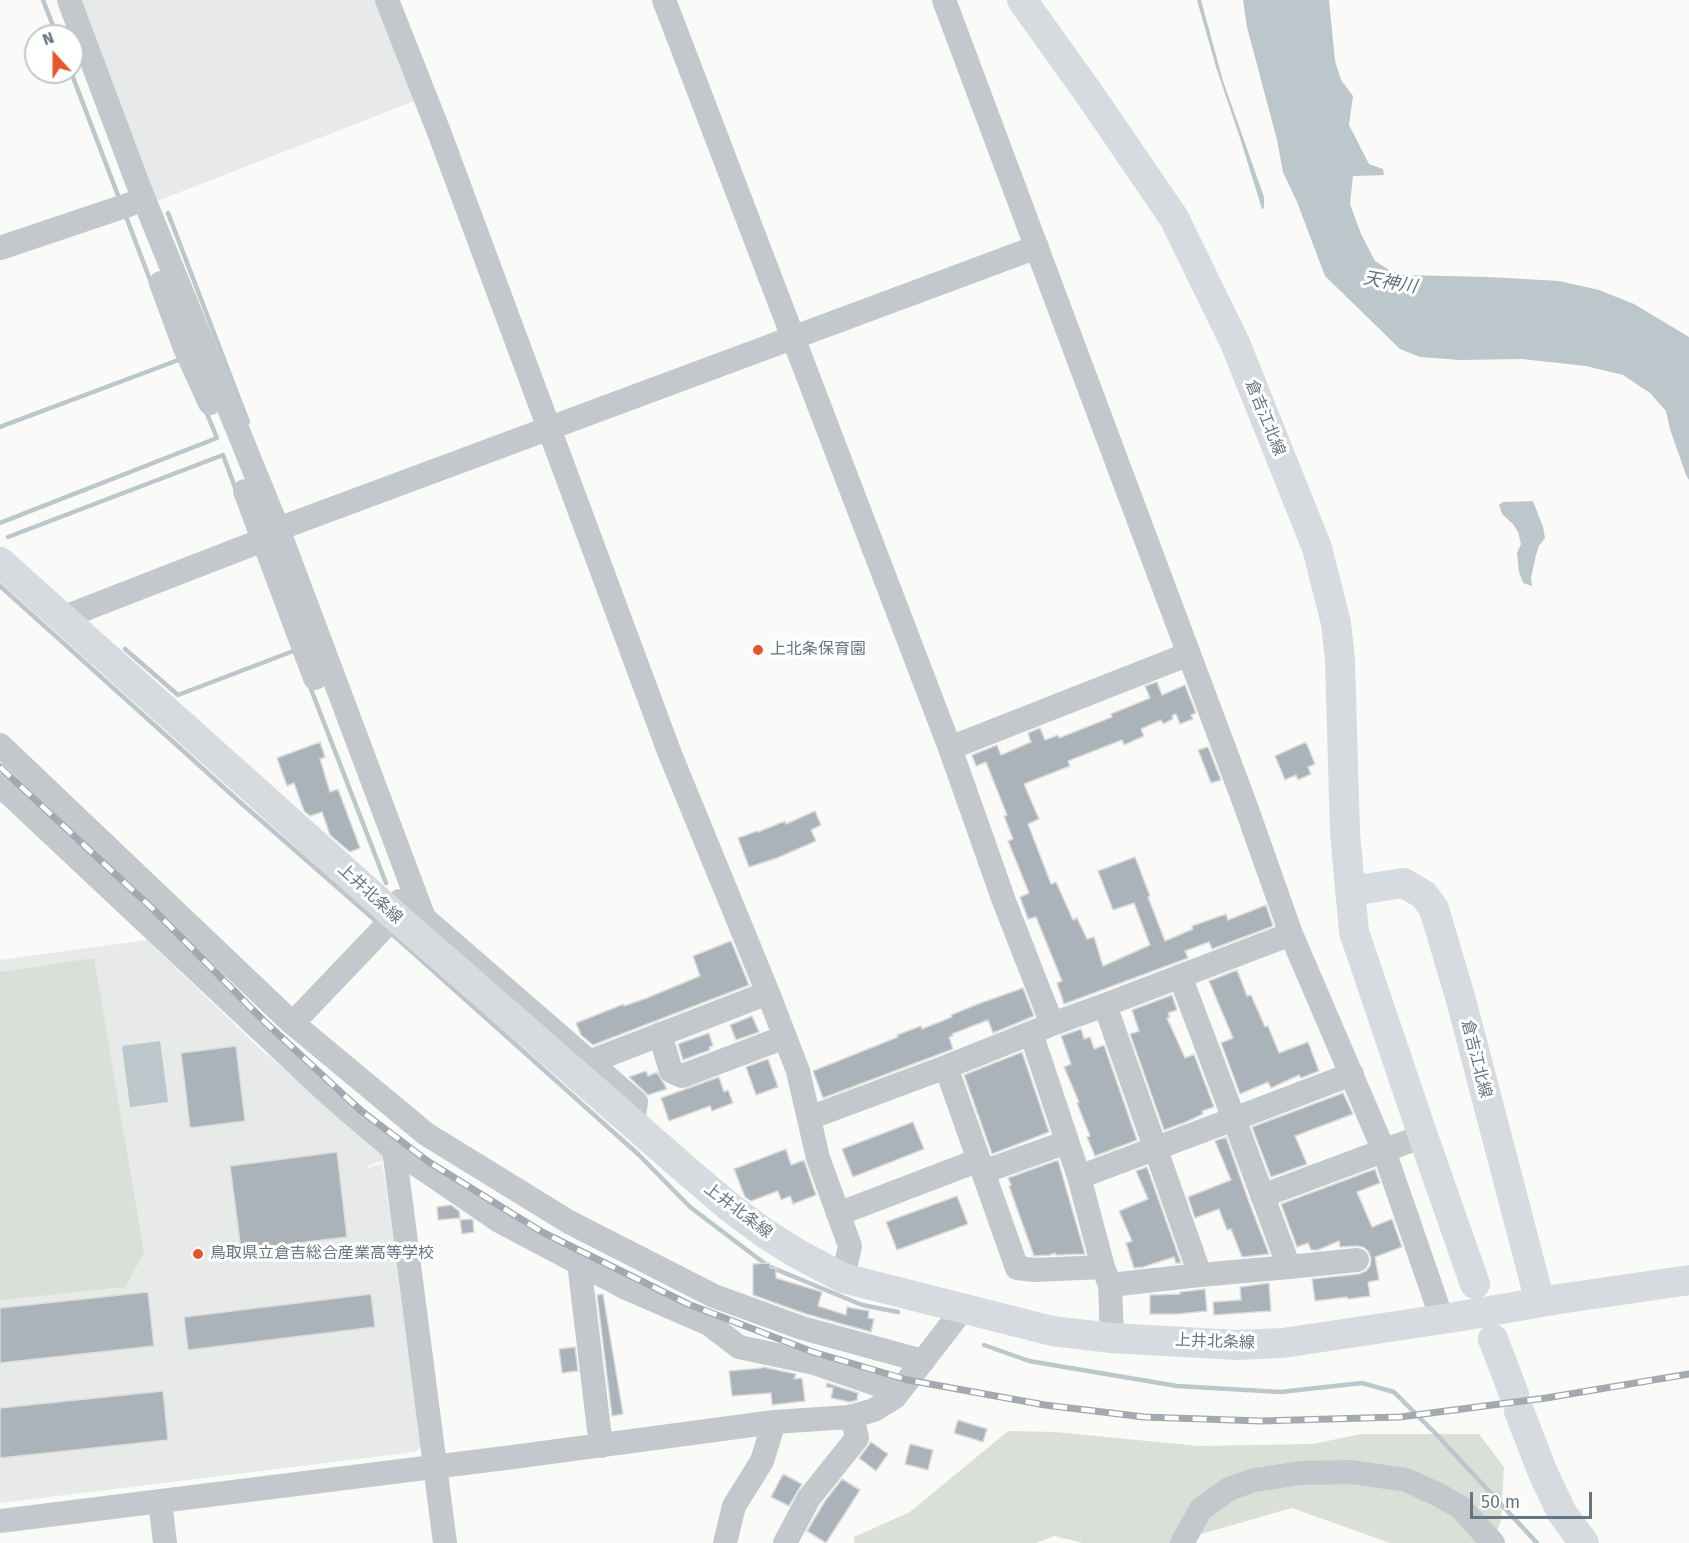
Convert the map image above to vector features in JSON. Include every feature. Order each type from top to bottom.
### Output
[{"type":"main road","name":"倉吉江北線","points":[[1022,0],[1090,94],[1174,218],[1235,343],[1317,548],[1336,624],[1340,660],[1345,833],[1354,932],[1475,1284]]},
{"type":"main road","name":"上井北条線","points":[[0,562],[62,618],[405,909],[693,1176],[748,1220],[796,1253],[843,1278],[1052,1331],[1112,1338],[1236,1345],[1283,1343],[1689,1280]]},
{"type":"main road","name":"倉吉江北線","points":[[1350,891],[1404,883],[1424,895],[1434,909],[1549,1300]]},
{"type":"main road","points":[[1493,1339],[1543,1473],[1562,1513],[1584,1543]]},
{"type":"street","points":[[54,0],[63,24]]},
{"type":"street","points":[[69,0],[270,534],[405,909],[424,918],[636,1102],[633,1122]]},
{"type":"street","points":[[387,0],[439,132],[670,754],[798,1071],[818,1158],[850,1246],[843,1278]]},
{"type":"street","points":[[664,0],[950,748],[1004,901],[1041,1029],[1067,1142],[1107,1276],[1112,1338]]},
{"type":"street","points":[[944,0],[1245,804],[1291,934],[1384,1151],[1442,1319]]},
{"type":"street","points":[[84,80],[185,348],[270,534]]},
{"type":"street","points":[[0,248],[131,204]]},
{"type":"street","points":[[62,618],[270,534],[549,427],[1036,247]]},
{"type":"street","points":[[950,748],[1189,654]]},
{"type":"street","points":[[0,745],[293,1023],[426,1134],[569,1222],[714,1296],[802,1328],[923,1361]]},
{"type":"street","points":[[0,785],[280,1049],[394,1149],[501,1222],[624,1287],[709,1324],[738,1347],[814,1363],[899,1392]]},
{"type":"street","points":[[293,1023],[405,909]]},
{"type":"street","points":[[809,1118],[1291,934]]},
{"type":"street","points":[[1180,976],[1289,1267]]},
{"type":"street","points":[[589,1062],[768,993]]},
{"type":"street","points":[[1105,1005],[1200,1275]]},
{"type":"street","points":[[660,1034],[671,1071],[682,1076],[785,1037]]},
{"type":"street","points":[[946,1067],[1017,1268],[1107,1276],[1200,1275],[1357,1260]]},
{"type":"street","points":[[1079,1177],[1352,1074]]},
{"type":"street","points":[[1262,1196],[1423,1136]]},
{"type":"street","points":[[838,1214],[981,1166],[1067,1142]]},
{"type":"street","points":[[394,1149],[445,1543]]},
{"type":"street","points":[[579,1263],[601,1446]]},
{"type":"street","points":[[0,1521],[601,1446],[774,1422],[852,1416],[874,1410],[895,1397],[963,1309]]},
{"type":"street","points":[[785,1543],[809,1498],[857,1438],[852,1416]]},
{"type":"street","points":[[724,1543],[734,1506],[762,1461],[774,1422]]},
{"type":"street","points":[[1182,1543],[1201,1509],[1229,1489],[1254,1480],[1301,1473],[1352,1472],[1406,1480],[1437,1494],[1460,1507],[1493,1543]]},
{"type":"street","points":[[160,1501],[165,1543]]},
{"type":"shaded area","points":[[75,0],[380,0],[417,100],[152,203]]},
{"type":"shaded area","name":"鳥取県立倉吉総合産業高等学校","points":[[147,940],[258,1047],[386,1153],[385,1160],[367,1166],[369,1168],[382,1164],[384,1173],[422,1447],[415,1452],[0,1503],[0,960]]},
{"type":"shaded area","points":[[94,958],[144,1253],[125,1287],[0,1300],[0,972]]},
{"type":"shaded area","points":[[1008,1431],[1055,1432],[1199,1446],[1313,1444],[1361,1434],[1479,1434],[1504,1467],[1501,1520],[1493,1543],[1390,1543],[1292,1508],[1170,1543],[1083,1543],[1054,1536],[1036,1543],[854,1543],[854,1537],[910,1512]]},
{"type":"water","points":[[1197,0],[1201,0],[1223,81],[1264,197],[1264,208],[1262,209],[1216,67]]},
{"type":"water","name":"天神川","points":[[1243,0],[1329,0],[1335,61],[1341,80],[1353,96],[1349,125],[1369,164],[1383,169],[1384,175],[1353,176],[1350,204],[1361,234],[1375,261],[1389,270],[1405,275],[1559,281],[1599,290],[1634,304],[1689,337],[1689,480],[1670,429],[1666,411],[1650,393],[1623,375],[1586,366],[1522,359],[1460,360],[1420,357],[1400,349],[1325,276],[1283,172],[1277,140],[1247,27]]},
{"type":"water","points":[[1533,501],[1545,538],[1536,555],[1531,578],[1532,586],[1523,583],[1519,572],[1517,553],[1521,544],[1518,532],[1502,514],[1499,505],[1503,502]]},
{"type":"water","points":[[160,1041],[168,1102],[130,1107],[122,1046]]},
{"type":"building","points":[[1157,682],[1162,695],[1185,685],[1196,713],[1191,715],[1193,719],[1180,724],[1176,714],[1172,716],[1173,719],[1163,724],[1161,720],[1141,729],[1144,736],[1124,745],[1122,740],[1068,761],[1070,766],[1024,784],[1039,819],[1028,824],[1051,884],[1056,882],[1073,920],[1077,918],[1087,939],[1094,937],[1103,966],[1150,945],[1134,903],[1113,910],[1098,871],[1135,857],[1165,941],[1193,929],[1192,926],[1226,914],[1228,920],[1266,905],[1273,926],[1212,949],[1209,942],[1185,951],[1188,958],[1064,1004],[1057,983],[1062,981],[1036,917],[1028,919],[1020,897],[1029,893],[1008,841],[1013,839],[1004,816],[1007,815],[986,762],[976,766],[972,755],[997,745],[1001,755],[1031,742],[1028,733],[1040,728],[1045,740],[1058,735],[1059,738],[1112,717],[1111,714],[1150,698],[1145,686]]},
{"type":"building","points":[[320,742],[325,757],[320,759],[330,792],[338,789],[360,848],[350,852],[330,835],[322,812],[310,816],[304,811],[294,783],[287,786],[277,758]]},
{"type":"building","points":[[1306,742],[1315,764],[1308,767],[1311,774],[1298,780],[1296,775],[1285,780],[1275,756]]},
{"type":"building","points":[[1208,747],[1221,780],[1211,783],[1198,750]]},
{"type":"building","points":[[815,811],[821,825],[811,830],[816,841],[749,867],[738,838],[785,821],[786,824]]},
{"type":"building","points":[[731,941],[749,985],[593,1045],[581,1035],[576,1023],[700,976],[693,956]]},
{"type":"building","points":[[1237,970],[1247,996],[1251,995],[1265,1027],[1268,1026],[1279,1053],[1308,1042],[1319,1071],[1301,1078],[1299,1075],[1271,1088],[1268,1082],[1240,1094],[1221,1043],[1233,1038],[1209,981]]},
{"type":"building","points":[[1023,988],[1034,1016],[993,1033],[988,1020],[952,1034],[953,1036],[949,1037],[953,1049],[823,1098],[813,1071],[898,1037],[897,1035],[921,1026],[922,1029],[978,1004]]},
{"type":"building","points":[[1172,995],[1177,1010],[1168,1013],[1170,1017],[1167,1018],[1185,1058],[1194,1054],[1214,1107],[1202,1111],[1203,1114],[1186,1122],[1164,1130],[1130,1034],[1139,1031],[1132,1010]]},
{"type":"building","points":[[752,1016],[759,1032],[736,1040],[730,1025]]},
{"type":"building","points":[[1081,1029],[1084,1039],[1090,1037],[1094,1049],[1104,1045],[1137,1140],[1095,1156],[1087,1137],[1090,1136],[1077,1103],[1079,1102],[1064,1067],[1071,1064],[1061,1036]]},
{"type":"building","points":[[709,1033],[713,1046],[709,1047],[710,1050],[683,1060],[678,1044]]},
{"type":"building","points":[[236,1046],[245,1121],[190,1128],[181,1053]]},
{"type":"building","points":[[1022,1052],[1049,1132],[992,1154],[964,1075]]},
{"type":"building","points":[[768,1059],[778,1087],[756,1095],[746,1067]]},
{"type":"building","points":[[646,1071],[648,1076],[657,1072],[667,1089],[648,1095],[629,1077]]},
{"type":"building","points":[[719,1077],[724,1092],[728,1090],[733,1103],[712,1111],[710,1106],[669,1121],[661,1098]]},
{"type":"building","points":[[1343,1093],[1353,1114],[1295,1136],[1307,1164],[1271,1177],[1252,1127]]},
{"type":"building","points":[[913,1122],[924,1149],[853,1177],[842,1149]]},
{"type":"building","points":[[1226,1137],[1269,1254],[1242,1257],[1231,1229],[1227,1230],[1219,1209],[1195,1218],[1188,1197],[1231,1180],[1215,1141]]},
{"type":"building","points":[[786,1149],[791,1165],[804,1160],[816,1195],[793,1204],[790,1196],[781,1200],[778,1191],[751,1201],[745,1197],[734,1169]]},
{"type":"building","points":[[337,1152],[347,1237],[241,1250],[230,1166]]},
{"type":"building","points":[[1058,1160],[1085,1254],[1056,1255],[1055,1253],[1034,1256],[1008,1178]]},
{"type":"building","points":[[1147,1167],[1181,1263],[1176,1263],[1174,1257],[1134,1268],[1126,1243],[1132,1241],[1119,1211],[1148,1199],[1136,1171]]},
{"type":"building","points":[[1375,1169],[1380,1183],[1357,1192],[1372,1227],[1392,1219],[1402,1247],[1375,1257],[1379,1280],[1368,1282],[1370,1296],[1315,1301],[1312,1279],[1359,1274],[1370,1266],[1371,1258],[1363,1247],[1340,1247],[1339,1241],[1318,1250],[1311,1250],[1308,1243],[1297,1247],[1281,1204]]},
{"type":"building","points":[[957,1196],[968,1224],[897,1250],[886,1222]]},
{"type":"building","points":[[451,1205],[459,1211],[460,1218],[438,1220],[437,1207]]},
{"type":"building","points":[[471,1219],[474,1232],[462,1234],[460,1220]]},
{"type":"building","points":[[770,1263],[770,1268],[776,1268],[776,1278],[822,1292],[818,1306],[846,1315],[847,1307],[869,1311],[868,1318],[874,1319],[871,1332],[806,1314],[753,1295],[753,1264]]},
{"type":"building","points":[[1269,1283],[1271,1311],[1214,1315],[1213,1302],[1241,1300],[1240,1287]]},
{"type":"building","points":[[1205,1289],[1207,1311],[1150,1314],[1150,1295],[1180,1294],[1180,1292]]},
{"type":"building","points":[[148,1292],[154,1346],[0,1363],[0,1308]]},
{"type":"building","points":[[371,1294],[375,1327],[188,1350],[184,1317]]},
{"type":"building","points":[[603,1294],[623,1414],[612,1416],[597,1295]]},
{"type":"building","points":[[575,1347],[578,1371],[562,1373],[559,1349]]},
{"type":"building","points":[[763,1367],[796,1374],[794,1379],[802,1378],[805,1401],[772,1405],[771,1393],[732,1396],[729,1371]]},
{"type":"building","points":[[827,1383],[858,1393],[857,1400],[850,1402],[831,1398],[833,1388],[826,1387]]},
{"type":"building","points":[[163,1391],[168,1440],[0,1458],[0,1408]]},
{"type":"building","points":[[958,1420],[987,1429],[983,1442],[954,1433]]},
{"type":"building","points":[[871,1442],[888,1454],[876,1471],[859,1458]]},
{"type":"building","points":[[910,1444],[933,1450],[928,1470],[905,1464]]},
{"type":"building","points":[[783,1474],[802,1484],[789,1506],[771,1497]]},
{"type":"building","points":[[842,1479],[860,1490],[826,1543],[807,1531],[825,1501]]},
{"type":"waterway","points":[[43,0],[52,24]]},
{"type":"waterway","points":[[76,84],[119,198]]},
{"type":"waterway","points":[[168,213],[248,422]]},
{"type":"waterway","points":[[125,214],[152,285]]},
{"type":"waterway","points":[[0,427],[181,359]]},
{"type":"waterway","points":[[0,523],[217,438],[205,409]]},
{"type":"waterway","points":[[8,537],[223,455],[236,490]]},
{"type":"waterway","points":[[0,586],[377,922]]},
{"type":"waterway","points":[[125,649],[178,695],[296,650]]},
{"type":"waterway","points":[[309,684],[386,883]]},
{"type":"waterway","points":[[391,933],[639,1155],[690,1207],[768,1266],[862,1305],[898,1312]]},
{"type":"waterway","points":[[984,1345],[1029,1361],[1177,1386],[1280,1392],[1362,1383],[1394,1392],[1537,1543]]},
{"type":"railway","points":[[0,767],[155,911],[264,1021],[360,1110],[429,1162],[542,1232],[688,1304],[813,1352],[908,1380],[1045,1405],[1144,1417],[1261,1421],[1400,1417],[1546,1398],[1689,1374]]},
{"type":"place","name":"上北条保育園","points":[[758,650]]},
{"type":"place","name":"鳥取県立倉吉総合産業高等学校","points":[[198,1254]]}]
